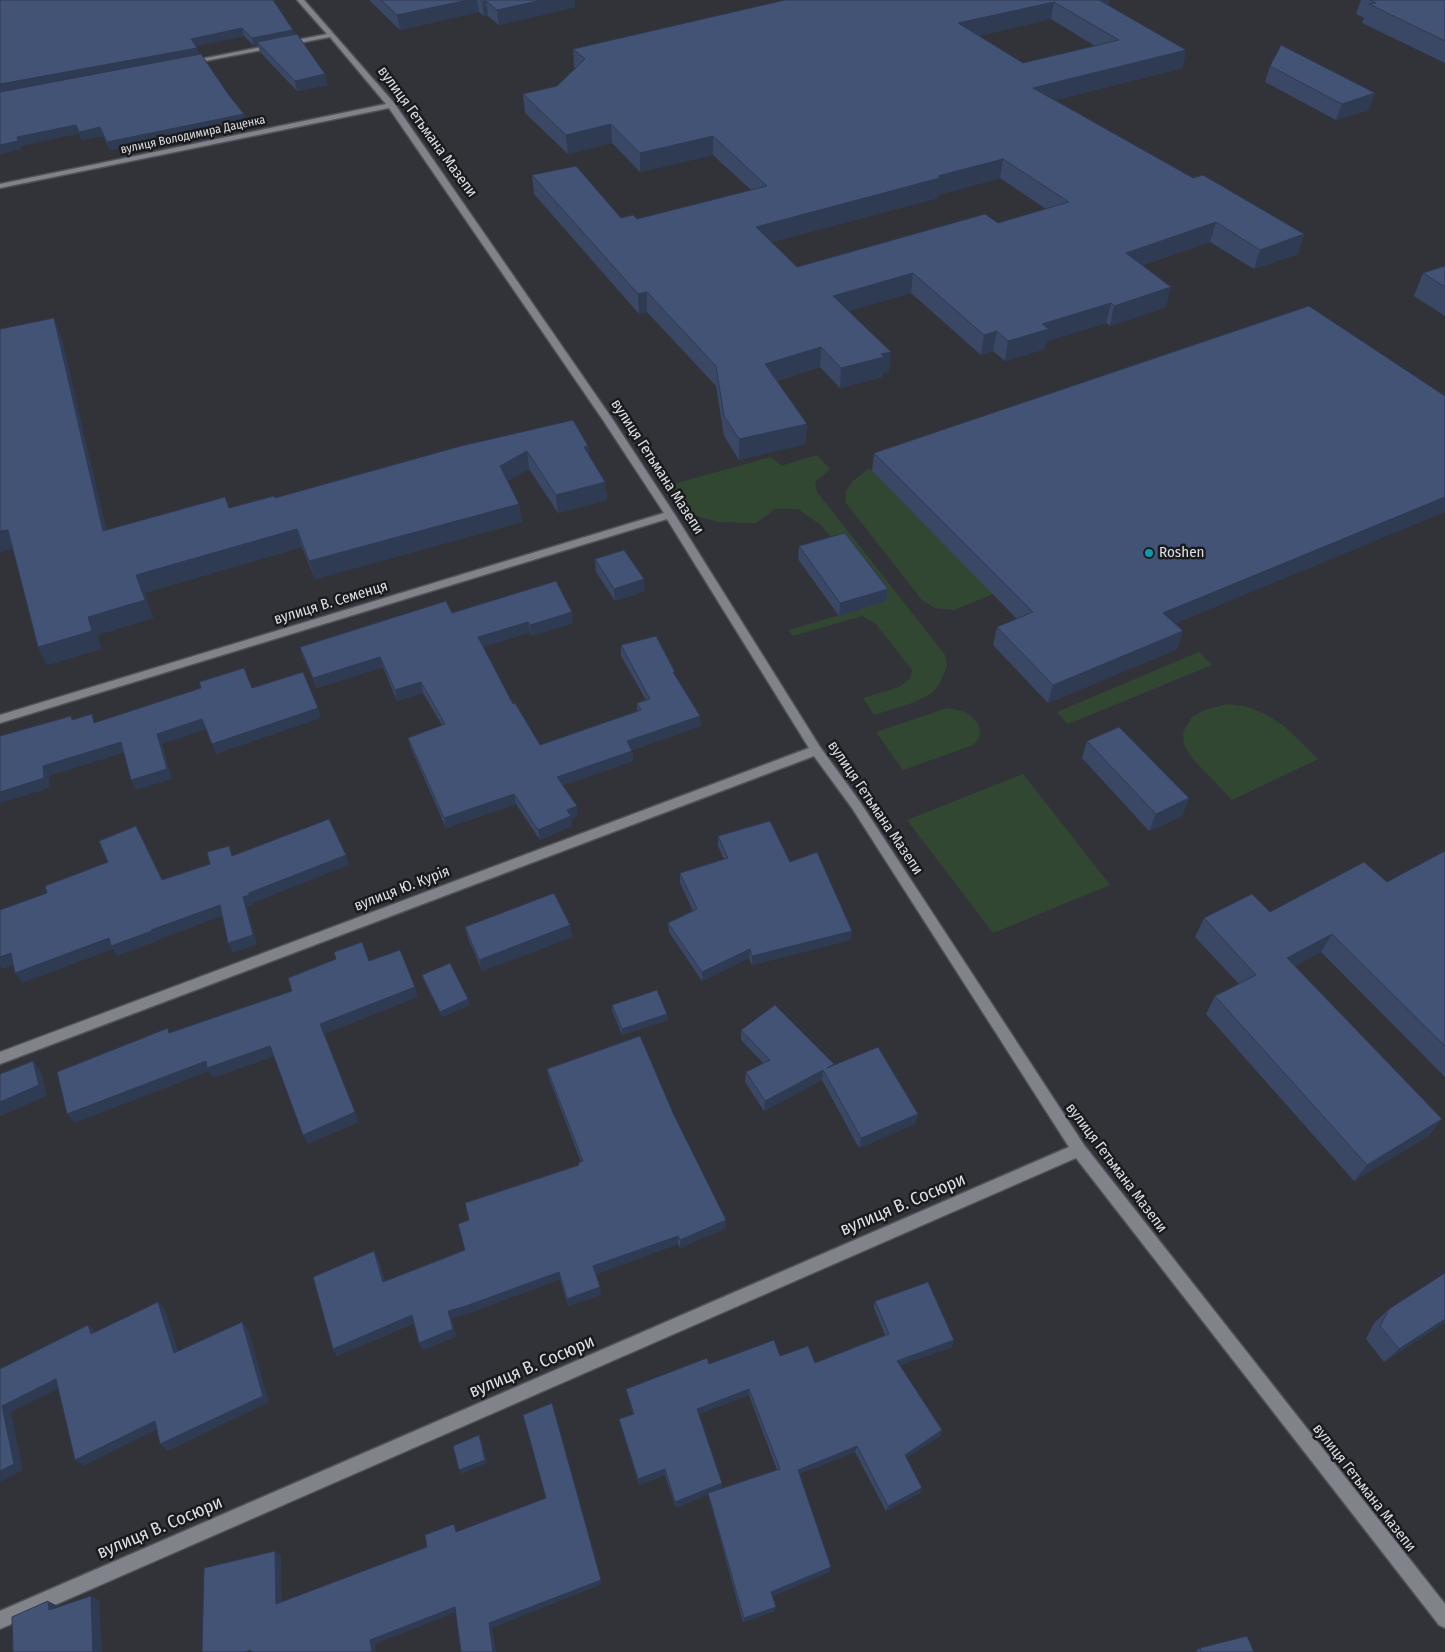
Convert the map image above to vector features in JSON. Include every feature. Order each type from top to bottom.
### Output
[{"type":"street","name":"вулиця Гетьмана Мазепи","points":[[300,0],[391,106],[608,420],[816,750],[856,805],[1079,1150],[1445,1618]]},
{"type":"street","points":[[185,62],[332,35]]},
{"type":"street","name":"вулиця Володимира Даценка","points":[[0,186],[391,106]]},
{"type":"street","name":"вулиця В. Семенця","points":[[0,718],[670,516]]},
{"type":"street","name":"вулиця Ю. Курія","points":[[0,1058],[816,750]]},
{"type":"street","name":"вулиця В. Сосюри","points":[[0,1620],[1079,1150]]},
{"type":"green space","points":[[817,455],[830,469],[815,482],[817,492],[945,655],[947,666],[940,683],[932,693],[912,703],[874,715],[863,698],[899,687],[910,679],[912,670],[876,624],[862,616],[793,636],[789,630],[886,601],[821,525],[798,509],[775,509],[756,523],[718,522],[690,514],[670,485],[771,457],[781,466]]},
{"type":"green space","points":[[869,468],[993,594],[954,610],[935,608],[922,600],[846,503],[846,491],[852,482]]},
{"type":"green space","points":[[1199,652],[1212,665],[1068,724],[1057,712]]},
{"type":"green space","points":[[1228,704],[1248,707],[1265,714],[1284,726],[1318,759],[1232,800],[1193,759],[1184,745],[1183,732],[1192,717],[1207,709]]},
{"type":"green space","points":[[947,708],[963,711],[970,715],[979,725],[980,733],[978,739],[973,745],[903,770],[876,732]]},
{"type":"green space","points":[[1023,774],[1110,885],[993,933],[907,820]]},
{"type":"building","points":[[0,0],[273,0],[293,30],[252,38],[242,28],[191,39],[197,48],[0,84]]},
{"type":"building","points":[[381,0],[468,0],[397,15]]},
{"type":"building","points":[[480,0],[542,0],[497,10],[486,1],[482,2]]},
{"type":"building","points":[[785,0],[1099,0],[1186,50],[1033,88],[1193,178],[1203,175],[1304,234],[1260,250],[1216,222],[1126,253],[1171,287],[1114,306],[1111,303],[1042,324],[1049,329],[1008,341],[997,331],[984,335],[913,273],[833,296],[891,352],[881,354],[884,357],[841,368],[821,347],[765,364],[807,424],[739,439],[724,416],[716,366],[647,292],[638,294],[532,175],[576,166],[621,218],[633,215],[637,219],[767,186],[713,136],[640,153],[611,124],[566,135],[523,94],[557,86],[585,59],[573,49]],"holes":[[[1054,2],[1119,40],[1023,63],[958,23]],[[1003,159],[1069,202],[998,223],[985,214],[797,267],[756,227],[940,178],[938,176]]]},
{"type":"building","points":[[1370,0],[1445,0],[1445,41],[1369,4],[1376,3]]},
{"type":"building","points":[[297,34],[325,74],[295,81],[257,42]]},
{"type":"building","points":[[1281,45],[1375,93],[1342,104],[1270,66]]},
{"type":"building","points":[[201,54],[244,114],[107,142],[100,127],[79,132],[76,125],[17,137],[18,141],[0,145],[0,92]]},
{"type":"building","points":[[1445,266],[1445,287],[1423,273]]},
{"type":"building","name":"Roshen","points":[[1309,306],[1445,396],[1445,497],[1163,613],[1183,631],[1053,685],[997,627],[1033,612],[874,453]]},
{"type":"building","points":[[54,318],[103,531],[225,497],[229,508],[274,496],[275,498],[461,446],[573,420],[588,446],[584,447],[605,482],[556,495],[527,451],[500,466],[519,504],[309,561],[297,529],[136,575],[145,600],[88,617],[92,631],[38,647],[8,530],[0,531],[0,329]]},
{"type":"building","points":[[845,533],[888,589],[840,603],[799,546]]},
{"type":"building","points":[[624,550],[644,579],[614,589],[595,559]]},
{"type":"building","points":[[556,581],[572,612],[530,625],[528,622],[478,637],[513,704],[515,703],[540,745],[641,710],[637,703],[650,699],[621,645],[656,636],[675,672],[673,672],[700,716],[627,741],[632,751],[557,777],[577,806],[567,810],[571,816],[538,830],[514,794],[444,818],[408,738],[445,724],[421,682],[395,690],[380,657],[313,678],[300,647],[446,601],[452,613]]},
{"type":"building","points":[[244,668],[252,688],[303,672],[318,708],[212,744],[202,719],[157,734],[167,769],[131,780],[121,742],[43,766],[44,778],[0,792],[0,736],[71,716],[72,720],[92,714],[94,723],[201,688],[199,682]]},
{"type":"building","points":[[1119,727],[1189,798],[1156,814],[1087,741]]},
{"type":"building","points":[[329,819],[346,855],[243,897],[253,935],[228,943],[220,905],[111,946],[109,938],[15,973],[11,953],[0,957],[0,910],[47,893],[45,886],[108,862],[99,841],[136,826],[162,880],[210,864],[207,852],[229,846],[232,856]]},
{"type":"building","points":[[770,821],[790,862],[817,852],[852,931],[752,956],[750,949],[702,972],[668,923],[697,909],[680,873],[728,858],[718,836]]},
{"type":"building","points":[[1445,851],[1445,1046],[1332,934],[1287,958],[1442,1119],[1367,1165],[1215,996],[1256,975],[1204,918],[1252,894],[1270,912],[1364,862],[1387,882]]},
{"type":"building","points":[[554,893],[570,925],[479,960],[465,927]]},
{"type":"building","points":[[362,942],[369,961],[400,950],[415,987],[320,1024],[355,1112],[303,1135],[270,1046],[207,1068],[206,1061],[67,1114],[57,1072],[168,1028],[169,1033],[292,991],[288,978],[336,959],[334,952]]},
{"type":"building","points":[[450,963],[468,999],[440,1012],[422,975]]},
{"type":"building","points":[[657,990],[667,1014],[622,1029],[612,1005]]},
{"type":"building","points":[[775,1005],[834,1064],[827,1068],[878,1047],[918,1114],[861,1138],[823,1070],[765,1101],[746,1072],[770,1060],[741,1030]]},
{"type":"building","points":[[640,1036],[673,1113],[726,1220],[680,1240],[678,1236],[593,1266],[600,1287],[567,1299],[559,1272],[448,1311],[453,1329],[419,1343],[412,1315],[333,1349],[313,1277],[374,1251],[383,1282],[465,1250],[458,1224],[469,1220],[465,1203],[579,1165],[578,1163],[583,1161],[547,1069]]},
{"type":"building","points":[[33,1061],[39,1085],[0,1102],[0,1074]]},
{"type":"building","points":[[1445,1273],[1445,1319],[1399,1349],[1380,1326],[1389,1309]]},
{"type":"building","points":[[928,1282],[954,1340],[897,1361],[942,1430],[905,1455],[922,1488],[888,1506],[857,1446],[798,1470],[831,1567],[771,1592],[776,1607],[744,1618],[708,1493],[780,1469],[749,1389],[697,1409],[722,1483],[675,1502],[665,1469],[638,1479],[619,1419],[634,1414],[626,1389],[707,1358],[709,1364],[774,1340],[780,1356],[808,1346],[815,1363],[889,1334],[875,1301]]},
{"type":"building","points":[[158,1302],[174,1353],[242,1322],[263,1396],[160,1444],[155,1421],[75,1460],[56,1379],[2,1406],[14,1464],[0,1471],[0,1369],[88,1325],[91,1334]]},
{"type":"building","points":[[552,1403],[601,1580],[489,1623],[493,1652],[461,1652],[455,1607],[370,1640],[372,1652],[251,1652],[251,1650],[244,1652],[202,1652],[204,1568],[275,1551],[276,1604],[427,1547],[425,1535],[454,1524],[456,1532],[546,1498],[523,1415]]},
{"type":"building","points":[[479,1435],[485,1460],[459,1470],[453,1446]]},
{"type":"building","points":[[91,1596],[93,1652],[13,1652],[12,1617],[48,1601],[49,1610]]},
{"type":"building","points":[[1247,1636],[1254,1652],[1202,1652],[1200,1648]]},
{"type":"place","name":"Roshen","points":[[1149,553]]}]
